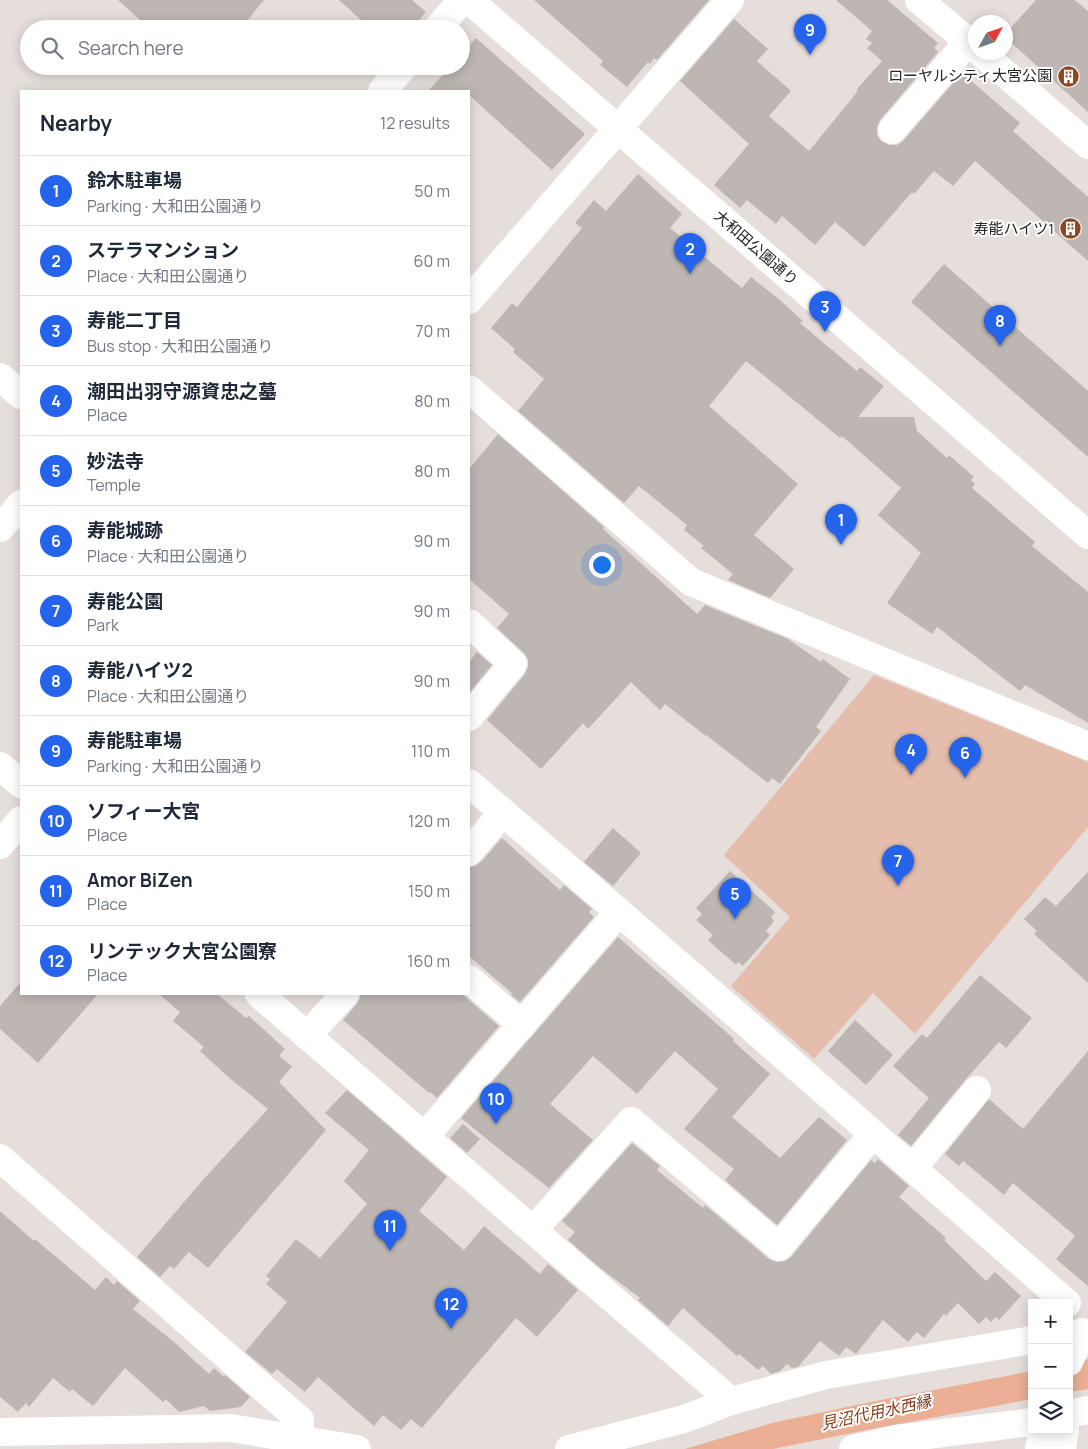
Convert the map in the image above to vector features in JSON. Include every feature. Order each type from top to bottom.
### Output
[{"type":"street","points":[[445,20],[462,0]]},
{"type":"street","name":"大和田公園通り","points":[[469,0],[1088,535]]},
{"type":"street","points":[[470,299],[730,0]]},
{"type":"street","points":[[919,0],[968,42]]},
{"type":"street","points":[[892,130],[968,55]]},
{"type":"street","points":[[989,60],[1088,145]]},
{"type":"street","points":[[383,90],[396,75]]},
{"type":"street","points":[[0,377],[20,394]]},
{"type":"street","points":[[470,390],[691,582],[1088,746]]},
{"type":"street","points":[[0,528],[20,505]]},
{"type":"street","points":[[470,624],[513,664],[470,716]]},
{"type":"street","points":[[0,766],[20,783]]},
{"type":"street","points":[[470,784],[1062,1299]]},
{"type":"street","points":[[470,851],[503,812]]},
{"type":"street","points":[[0,845],[20,821]]},
{"type":"street","points":[[424,1137],[619,912]]},
{"type":"street","points":[[470,980],[522,1025]]},
{"type":"street","points":[[260,995],[731,1401]]},
{"type":"street","points":[[307,1036],[343,995]]},
{"type":"street","points":[[912,1168],[977,1090]]},
{"type":"street","points":[[533,1230],[631,1121],[779,1247],[873,1134]]},
{"type":"street","points":[[0,1158],[300,1420],[300,1440]]},
{"type":"street","points":[[1073,1313],[1082,1328],[1073,1352]]},
{"type":"street","points":[[569,1449],[684,1420],[731,1401],[826,1375],[1028,1341]]},
{"type":"street","points":[[1073,1413],[1088,1410]]},
{"type":"street","points":[[853,1449],[896,1439],[1028,1422]]},
{"type":"street","points":[[0,1432],[231,1428],[356,1449]]},
{"type":"street","points":[[1039,1449],[1042,1434]]},
{"type":"street","points":[[1062,1449],[1064,1434]]},
{"type":"shaded area","points":[[874,675],[1088,762],[1088,827],[915,1034],[873,993],[814,1059],[731,986],[790,917],[724,855]]},
{"type":"water","points":[[1088,1359],[1088,1389],[1073,1391],[1073,1362]]},
{"type":"water","name":"見沼代用水西縁","points":[[1028,1372],[1028,1400],[773,1449],[685,1449],[772,1423]]},
{"type":"building","points":[[118,0],[264,0],[247,20],[140,20]]},
{"type":"building","points":[[339,0],[412,0],[426,12],[419,20],[361,20]]},
{"type":"building","points":[[534,0],[709,0],[657,60],[654,58],[650,64],[648,62],[627,87],[600,65],[603,61]]},
{"type":"building","points":[[836,0],[887,0],[938,43],[934,48],[938,52],[880,120],[877,135],[881,141],[890,145],[897,145],[903,141],[962,73],[1020,123],[1013,131],[1088,197],[1088,261],[975,161],[953,186],[934,171],[914,194],[912,192],[864,247],[835,222],[815,245],[782,216],[776,224],[747,200],[740,208],[714,185],[749,144],[680,81],[734,19],[768,49],[757,61],[791,91],[769,116],[809,151],[858,91],[857,89],[882,61],[867,48],[872,43],[866,39],[872,31]]},
{"type":"building","name":"ローヤルシティ大宮公園","points":[[1036,0],[1075,0],[1088,11],[1088,112],[1013,44],[1013,25]]},
{"type":"building","points":[[476,38],[585,134],[552,170],[470,96],[470,90],[429,90],[443,75],[470,75],[470,44]]},
{"type":"building","points":[[638,174],[682,214],[670,228],[742,288],[751,277],[781,301],[803,321],[800,323],[857,371],[860,367],[884,386],[858,417],[914,417],[917,431],[947,458],[949,455],[974,477],[971,480],[975,484],[972,488],[1035,542],[1032,546],[1088,592],[1088,723],[1025,685],[1020,691],[937,627],[932,634],[887,603],[921,553],[878,515],[901,488],[842,436],[840,438],[746,361],[709,406],[798,484],[754,535],[794,569],[770,598],[728,580],[733,574],[701,548],[704,546],[684,530],[687,525],[639,486],[624,503],[518,411],[544,379],[513,352],[515,349],[491,328],[512,303],[517,307],[582,228],[575,223],[594,200],[606,211]]},
{"type":"building","points":[[944,264],[1088,391],[1088,457],[911,302]]},
{"type":"building","points":[[498,434],[604,527],[603,529],[697,614],[705,605],[788,639],[821,662],[823,659],[850,679],[816,727],[821,731],[780,784],[772,778],[768,783],[665,704],[660,710],[631,682],[588,729],[583,723],[541,769],[487,720],[525,674],[528,659],[497,628],[509,614],[470,580],[470,468]]},
{"type":"building","points":[[477,652],[492,665],[470,692],[470,661]]},
{"type":"building","points":[[613,828],[641,853],[613,886],[584,862]]},
{"type":"building","points":[[502,838],[560,890],[564,885],[592,909],[589,912],[594,917],[520,1002],[470,957],[470,867],[481,862]]},
{"type":"building","points":[[730,871],[775,912],[771,917],[774,921],[766,931],[770,935],[743,966],[738,962],[736,965],[708,940],[713,935],[696,920],[702,914],[696,908]]},
{"type":"building","points":[[1088,872],[1088,983],[1034,934],[1037,931],[1024,919],[1045,897],[1056,906]]},
{"type":"building","points":[[618,937],[734,1039],[732,1040],[770,1074],[732,1117],[780,1158],[819,1117],[847,1140],[777,1225],[725,1180],[734,1169],[684,1129],[718,1089],[675,1051],[637,1094],[593,1056],[550,1104],[593,1140],[549,1188],[461,1118]]},
{"type":"building","points":[[980,975],[1032,1018],[1006,1048],[999,1042],[911,1146],[898,1135],[929,1098],[893,1066],[922,1034],[927,1038]]},
{"type":"building","points":[[20,983],[20,995],[97,995],[38,1063],[0,1029],[0,1006]]},
{"type":"building","points":[[160,995],[218,995],[246,1018],[249,1016],[285,1049],[279,1056],[292,1066],[279,1082],[326,1130],[208,1268],[189,1252],[174,1269],[170,1266],[160,1277],[137,1257],[202,1181],[268,1109],[200,1051],[204,1047],[173,1021],[180,1012]]},
{"type":"building","points":[[360,995],[463,995],[499,1026],[437,1098],[343,1020],[360,998]]},
{"type":"building","points":[[855,1020],[893,1055],[866,1085],[828,1051]]},
{"type":"building","points":[[1088,1051],[1088,1286],[1056,1259],[1075,1236],[1013,1183],[1004,1195],[963,1161],[959,1166],[945,1154],[989,1099],[1023,1129]]},
{"type":"building","points":[[347,1090],[447,1177],[419,1211],[464,1250],[484,1226],[540,1274],[548,1264],[578,1290],[537,1337],[516,1318],[422,1428],[411,1419],[401,1430],[383,1415],[374,1426],[318,1377],[305,1392],[277,1369],[272,1374],[245,1352],[287,1302],[266,1284],[270,1279],[266,1276],[296,1239],[320,1258],[367,1204],[344,1181],[369,1150],[325,1113]]},
{"type":"building","points":[[463,1124],[480,1139],[467,1153],[450,1138]]},
{"type":"building","points":[[632,1143],[660,1166],[657,1170],[703,1208],[705,1205],[769,1259],[777,1262],[785,1261],[791,1257],[871,1160],[875,1163],[878,1159],[909,1186],[899,1197],[946,1238],[944,1240],[986,1281],[995,1272],[1021,1296],[999,1320],[996,1317],[991,1322],[986,1317],[979,1324],[958,1303],[946,1316],[944,1314],[924,1338],[917,1332],[908,1342],[883,1320],[856,1354],[846,1347],[839,1356],[820,1341],[798,1367],[792,1368],[787,1364],[780,1371],[771,1374],[763,1366],[758,1370],[739,1354],[737,1356],[683,1308],[668,1326],[638,1300],[640,1298],[599,1267],[568,1240],[575,1232],[562,1221]]},
{"type":"building","points":[[0,1211],[95,1290],[106,1277],[114,1285],[117,1281],[140,1301],[133,1309],[174,1342],[209,1374],[214,1368],[250,1397],[241,1407],[210,1411],[204,1406],[179,1412],[166,1399],[163,1402],[125,1368],[93,1406],[72,1389],[70,1392],[53,1378],[29,1407],[26,1403],[18,1412],[0,1397]]},
{"type":"place","name":"寿能駐車場","points":[[810,55]]},
{"type":"place","name":"ローヤルシティ大宮公園","points":[[1068,76]]},
{"type":"place","name":"寿能ハイツ1","points":[[1070,229]]},
{"type":"place","name":"ステラマンション","points":[[690,274]]},
{"type":"place","name":"寿能二丁目","points":[[825,332]]},
{"type":"place","name":"寿能ハイツ2","points":[[1000,346]]},
{"type":"place","name":"鈴木駐車場","points":[[841,545]]},
{"type":"place","name":"潮田出羽守源資忠之墓","points":[[911,775]]},
{"type":"place","name":"寿能城跡","points":[[965,778]]},
{"type":"place","name":"寿能公園","points":[[898,886]]},
{"type":"place","name":"妙法寺","points":[[735,919]]},
{"type":"place","name":"ソフィー大宮","points":[[496,1124]]},
{"type":"place","name":"Amor BiZen","points":[[390,1251]]},
{"type":"place","name":"リンテック大宮公園寮","points":[[451,1329]]}]
